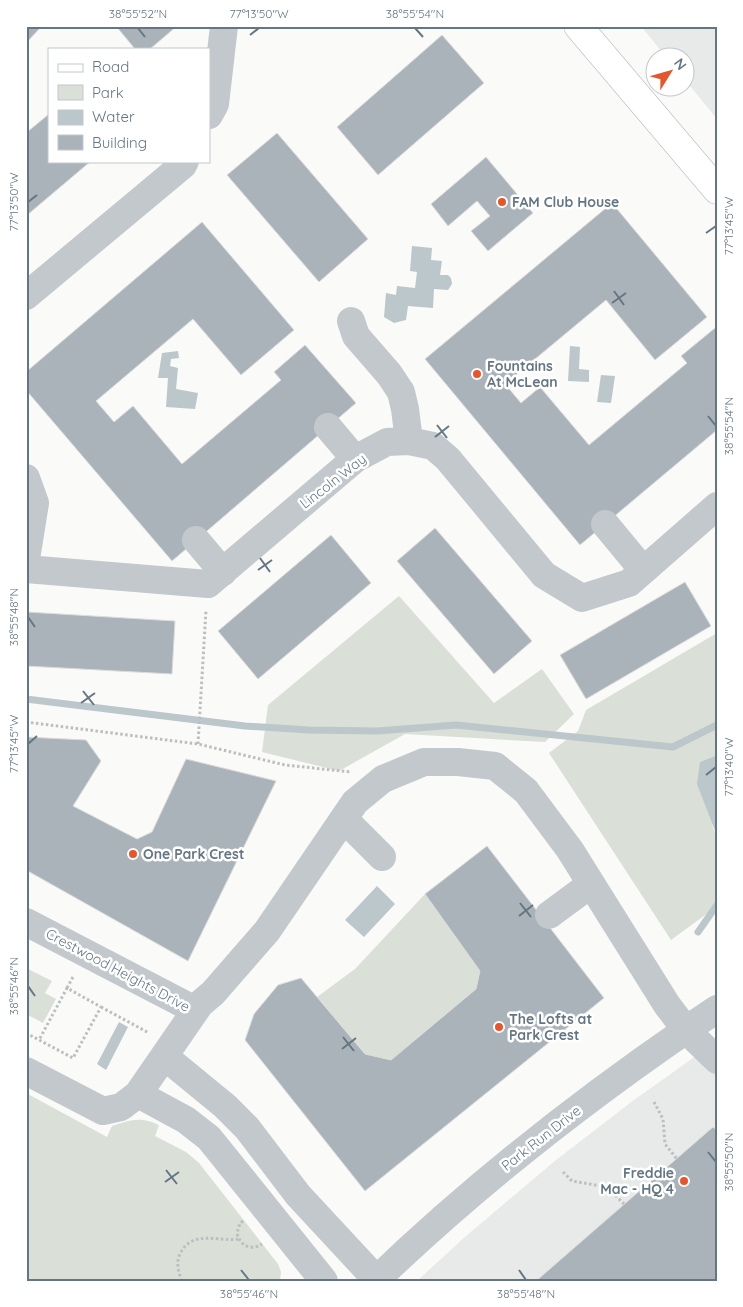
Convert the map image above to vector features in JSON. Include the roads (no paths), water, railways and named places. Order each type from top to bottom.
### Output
[{"type":"main road","points":[[578,26],[717,190]]},
{"type":"street","points":[[210,113],[214,104],[224,26]]},
{"type":"street","points":[[26,296],[184,162]]},
{"type":"street","points":[[351,321],[356,336],[389,374],[401,392],[406,410],[409,441]]},
{"type":"street","points":[[328,427],[355,459]]},
{"type":"street","name":"Lincoln Way","points":[[215,578],[355,459],[387,442],[409,441],[433,446],[448,459],[544,575],[582,598],[629,583],[717,506]]},
{"type":"street","points":[[26,478],[35,503],[26,559]]},
{"type":"street","points":[[605,524],[643,570]]},
{"type":"street","points":[[26,570],[215,578],[196,540]]},
{"type":"street","points":[[195,1010],[213,993],[267,932],[355,802],[382,778],[424,762],[458,762],[495,766],[526,791],[570,850],[667,1005],[686,1030],[717,1060]]},
{"type":"street","points":[[344,819],[382,857]]},
{"type":"street","points":[[549,916],[591,884]]},
{"type":"street","name":"Crestwood Heights Drive","points":[[26,922],[195,1010],[158,1045],[138,1094],[121,1107],[103,1111],[26,1071]]},
{"type":"street","name":"Park Run Drive","points":[[375,1280],[496,1174],[571,1113],[717,1009]]},
{"type":"street","points":[[158,1045],[247,1128],[298,1195],[375,1280]]},
{"type":"street","points":[[138,1094],[186,1120],[210,1138],[324,1281]]},
{"type":"water","points":[[412,246],[432,248],[431,260],[442,261],[440,275],[448,275],[451,278],[452,284],[448,290],[434,289],[433,308],[408,306],[406,320],[394,323],[384,317],[386,293],[396,295],[397,286],[415,288],[417,272],[410,271]]},
{"type":"water","points":[[570,346],[580,347],[579,369],[589,370],[589,382],[568,381]]},
{"type":"water","points":[[178,351],[179,358],[171,359],[170,366],[178,368],[176,389],[198,393],[195,409],[166,407],[168,378],[158,378],[162,353]]},
{"type":"water","points":[[601,375],[615,376],[611,403],[597,402]]},
{"type":"water","points":[[717,755],[717,836],[697,784],[700,762]]},
{"type":"water","points":[[377,886],[395,904],[364,937],[345,920]]},
{"type":"water","points":[[119,1022],[128,1027],[106,1070],[97,1064]]},
{"type":"waterway","points":[[26,699],[245,726],[309,730],[377,731],[456,725],[673,747],[717,725]]},
{"type":"waterway","points":[[698,932],[717,905]]},
{"type":"place","name":"FAM Club House","points":[[502,202]]},
{"type":"place","name":"Fountains At McLean","points":[[477,374]]},
{"type":"place","name":"One Park Crest","points":[[133,854]]},
{"type":"place","name":"The Lofts at Park Crest","points":[[499,1027]]},
{"type":"place","name":"Freddie Mac - HQ 4","points":[[684,1181]]}]
